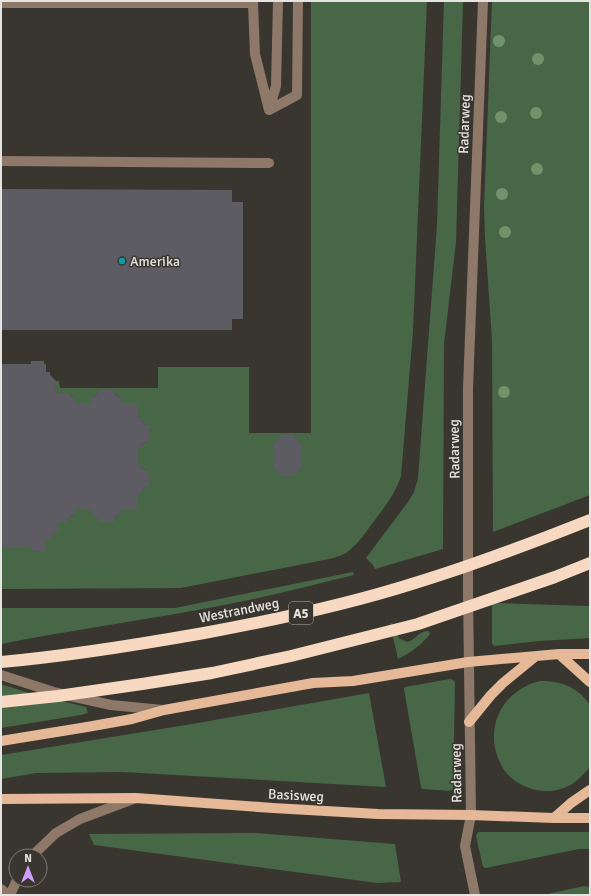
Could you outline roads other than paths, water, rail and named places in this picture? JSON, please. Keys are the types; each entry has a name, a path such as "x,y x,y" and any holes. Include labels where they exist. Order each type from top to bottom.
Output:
{"highway":[{"name":"Westrandweg","path":"1,662 126,647 279,619 414,584 491,558 590,520"},
{"path":"1,702 58,696 212,673 291,656 418,624 555,577 590,563"}],"main road":[{"path":"1,741 132,719 164,710 313,683 353,681 468,662 560,654 590,654"},
{"path":"560,654 590,682"},
{"path":"469,722 503,683 536,656"},
{"path":"554,818 571,803 590,790"},
{"name":"Basisweg","path":"1,799 136,798 378,814 590,818"}],"street":[{"path":"269,110 276,86 278,1"},
{"path":"269,110 297,95 298,1"},
{"name":"Radarweg","path":"476,895 465,846 471,815 468,662 468,388 483,1"},
{"path":"1,3 253,3 255,54 269,110"},
{"path":"1,161 269,163"},
{"path":"1,676 57,693 111,705 164,710"},
{"path":"40,848 56,833 80,819 136,798"},
{"path":"1,889 9,895"}],"place":[{"name":"Amerika","path":"122,261"}]}
